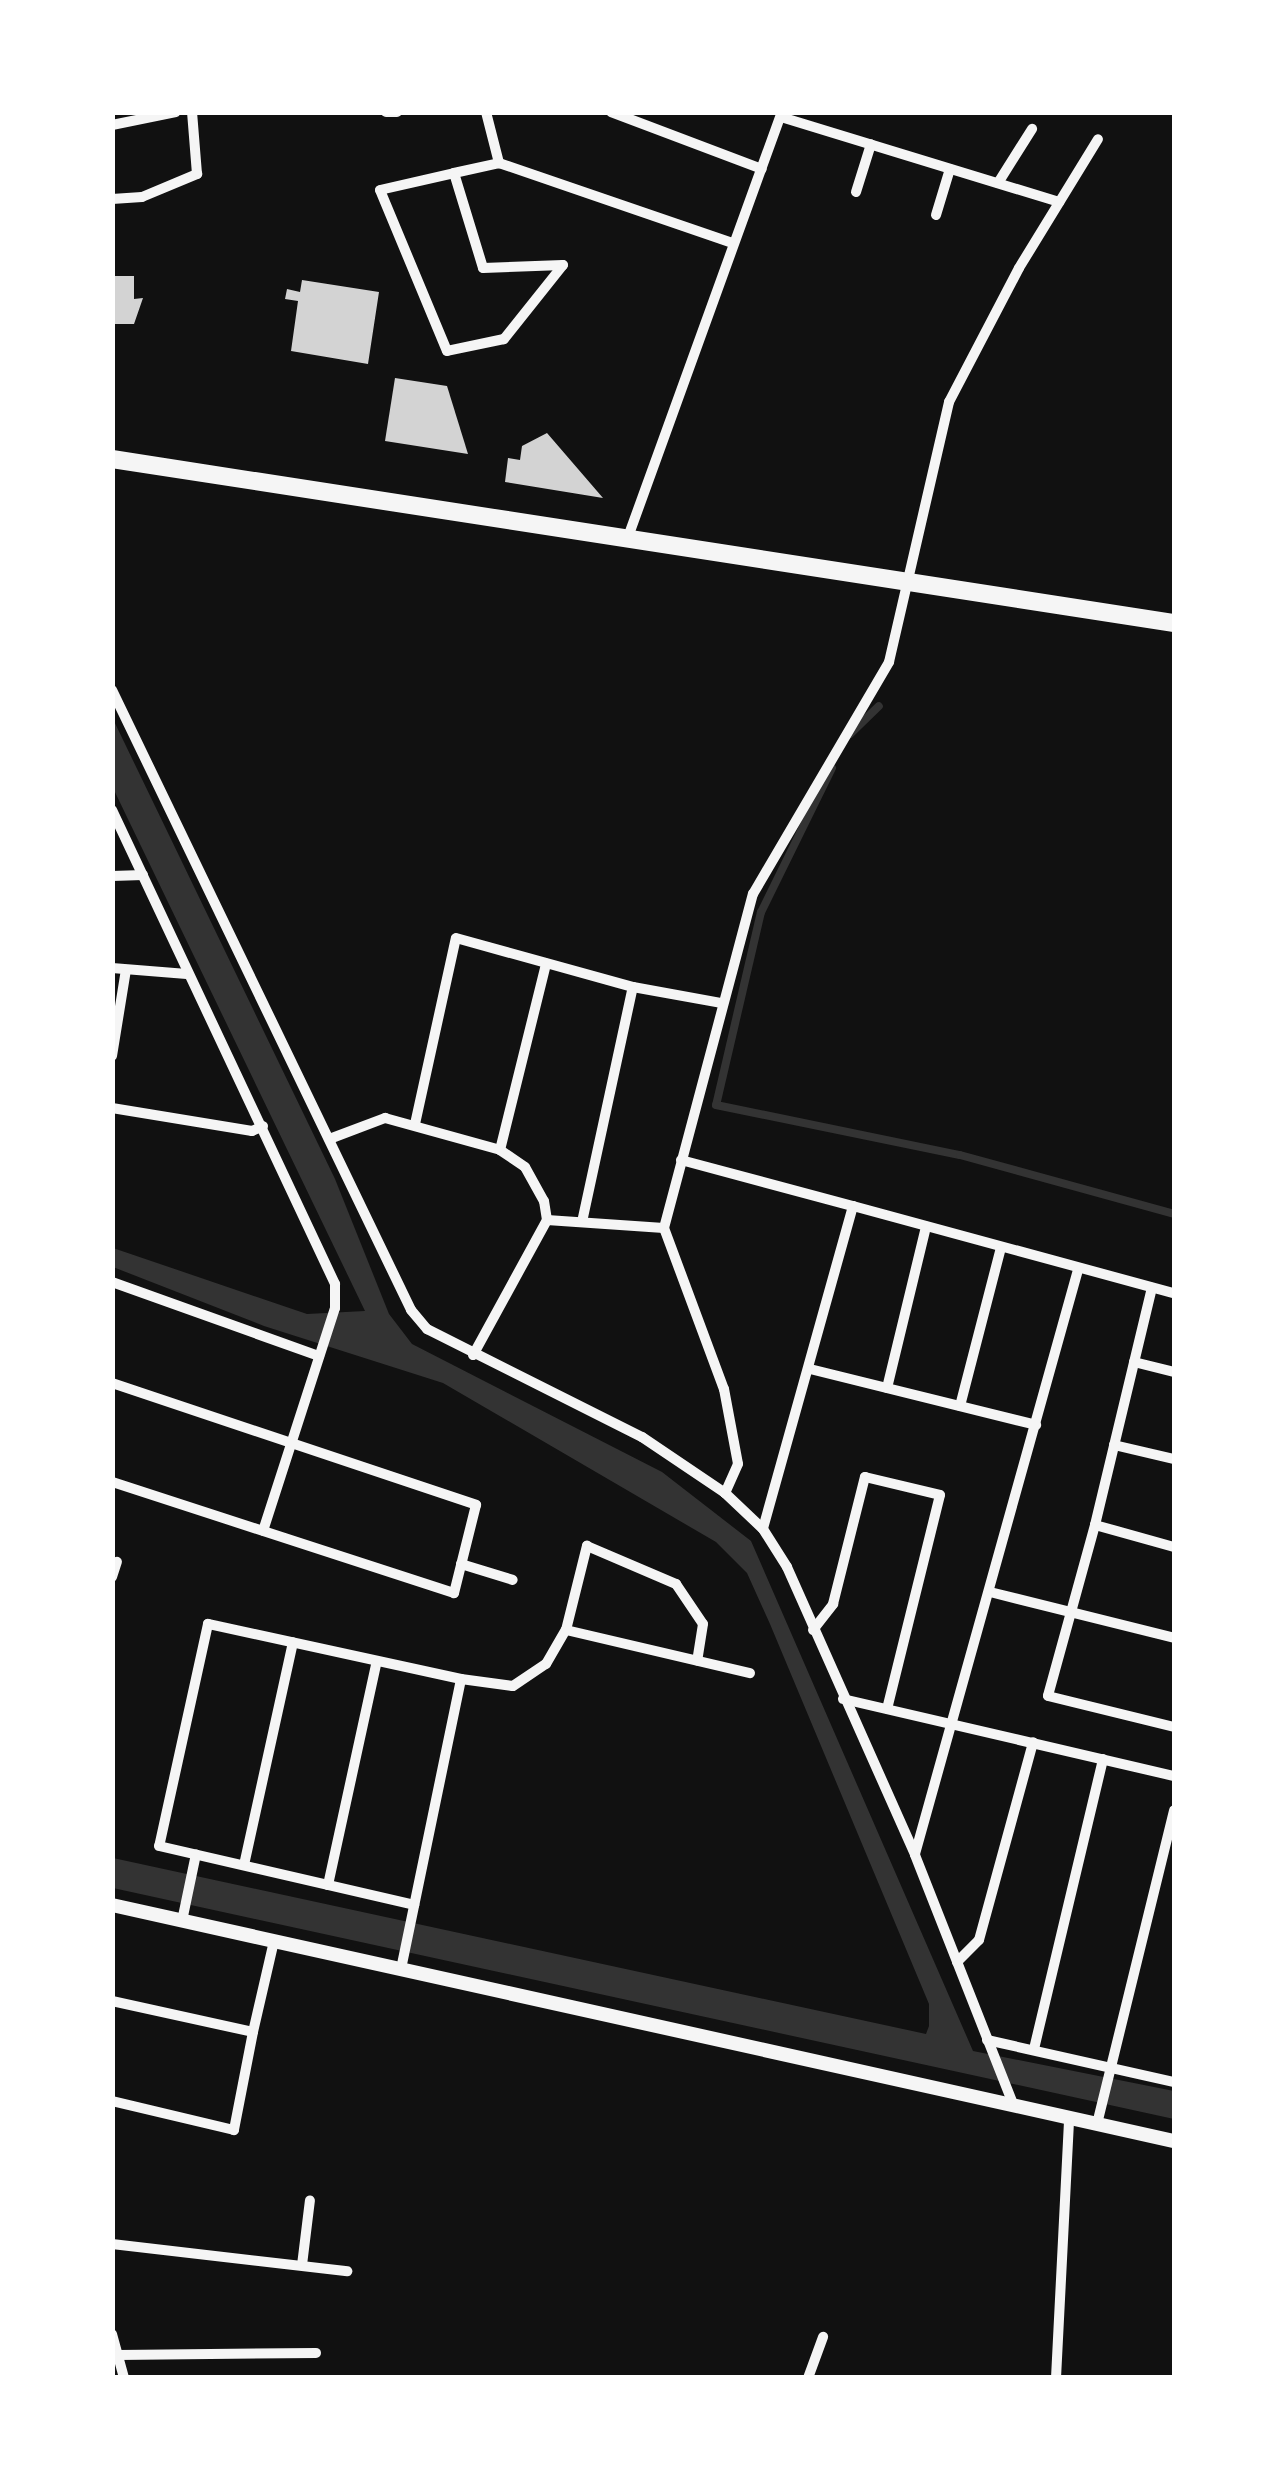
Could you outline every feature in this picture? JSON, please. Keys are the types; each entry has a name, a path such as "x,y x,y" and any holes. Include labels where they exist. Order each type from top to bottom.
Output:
{"highway":[{"path":"112,459 1174,623"}],"street":[{"path":"112,125 176,112"},
{"path":"112,199 142,197 197,174 192,112"},
{"path":"386,112 397,112"},
{"path":"486,112 498,163"},
{"path":"611,112 762,169"},
{"path":"628,537 732,243 782,115 1059,202"},
{"path":"998,183 1032,129"},
{"path":"725,1493 738,1464 724,1390 664,1228 721,1002 753,894 837,741 878,683 910,582 949,402 1059,202 1098,140"},
{"path":"856,192 871,144"},
{"path":"454,173 483,268 563,265 504,339 447,350 380,190 454,173 498,163 732,243"},
{"path":"936,215 950,169"},
{"path":"112,690 332,1138 411,1310 427,1330 642,1437 725,1493 763,1529 814,1630 914,1855 1014,2104"},
{"path":"112,810 335,1284 334,1308 263,1531"},
{"path":"112,876 143,875"},
{"path":"414,1124 456,938 633,987 721,1002"},
{"path":"500,1150 546,964"},
{"path":"112,968 186,974"},
{"path":"112,1056 126,970"},
{"path":"582,1222 633,987"},
{"path":"112,1108 252,1130 262,1126"},
{"path":"332,1138 385,1118 500,1150 525,1167 544,1201 546,1220 473,1355"},
{"path":"681,1160 1174,1293"},
{"path":"763,1529 853,1206"},
{"path":"546,1220 664,1228"},
{"path":"887,1388 926,1227"},
{"path":"960,1406 1001,1248"},
{"path":"914,1855 1078,1270"},
{"path":"112,1282 320,1352"},
{"path":"1152,1288 1095,1525 1048,1696 1174,1728"},
{"path":"1134,1362 1174,1372"},
{"path":"810,1368 1036,1425"},
{"path":"112,1383 476,1505 454,1593 112,1482"},
{"path":"1114,1445 1174,1459"},
{"path":"814,1630 833,1604 865,1477 940,1495 887,1709"},
{"path":"1095,1525 1174,1547"},
{"path":"414,1905 159,1846 208,1624 461,1680 513,1686 546,1664 566,1630 588,1546 676,1584 703,1624 697,1660"},
{"path":"112,1576 117,1562"},
{"path":"461,1564 512,1580"},
{"path":"990,1592 1174,1638"},
{"path":"566,1630 750,1673"},
{"path":"244,1866 293,1642"},
{"path":"328,1885 378,1661"},
{"path":"402,1963 461,1680"},
{"path":"843,1700 1174,1776"},
{"path":"956,1962 979,1940 1033,1742"},
{"path":"1034,2049 1103,1760"},
{"path":"1096,2124 1174,1810"},
{"path":"183,1915 196,1854"},
{"path":"112,1905 183,1915 274,1942 402,1963 1174,2140"},
{"path":"112,2101 234,2130 274,1942"},
{"path":"112,2001 254,2032"},
{"path":"989,2042 1174,2082"},
{"path":"1056,2378 1068,2118"},
{"path":"302,2265 310,2200"},
{"path":"112,2244 347,2270"},
{"path":"112,2334 124,2378"},
{"path":"808,2378 823,2337"},
{"path":"118,2355 316,2354"}],"shaded area":[{"path":"112,717 335,1179 389,1314 412,1344 662,1472 751,1541 973,2051 1174,2091 1174,2119 113,1888 113,1858 926,2034 929,2026 929,2004 770,1624 747,1573 716,1542 443,1383 264,1326 113,1267 113,1248 307,1314 365,1311 113,788"}],"building":[{"path":"112,276 134,276 134,299 143,298 134,324 112,324"},
{"path":"302,280 379,292 368,364 291,351 298,301 285,299 287,289 300,292"},
{"path":"395,378 447,386 468,454 385,441"},
{"path":"547,433 603,498 505,482 508,458 520,460 522,446"}],"waterway":[{"path":"850,734 879,706"},
{"path":"832,768 761,912 716,1105 960,1155 1174,1214"}]}
